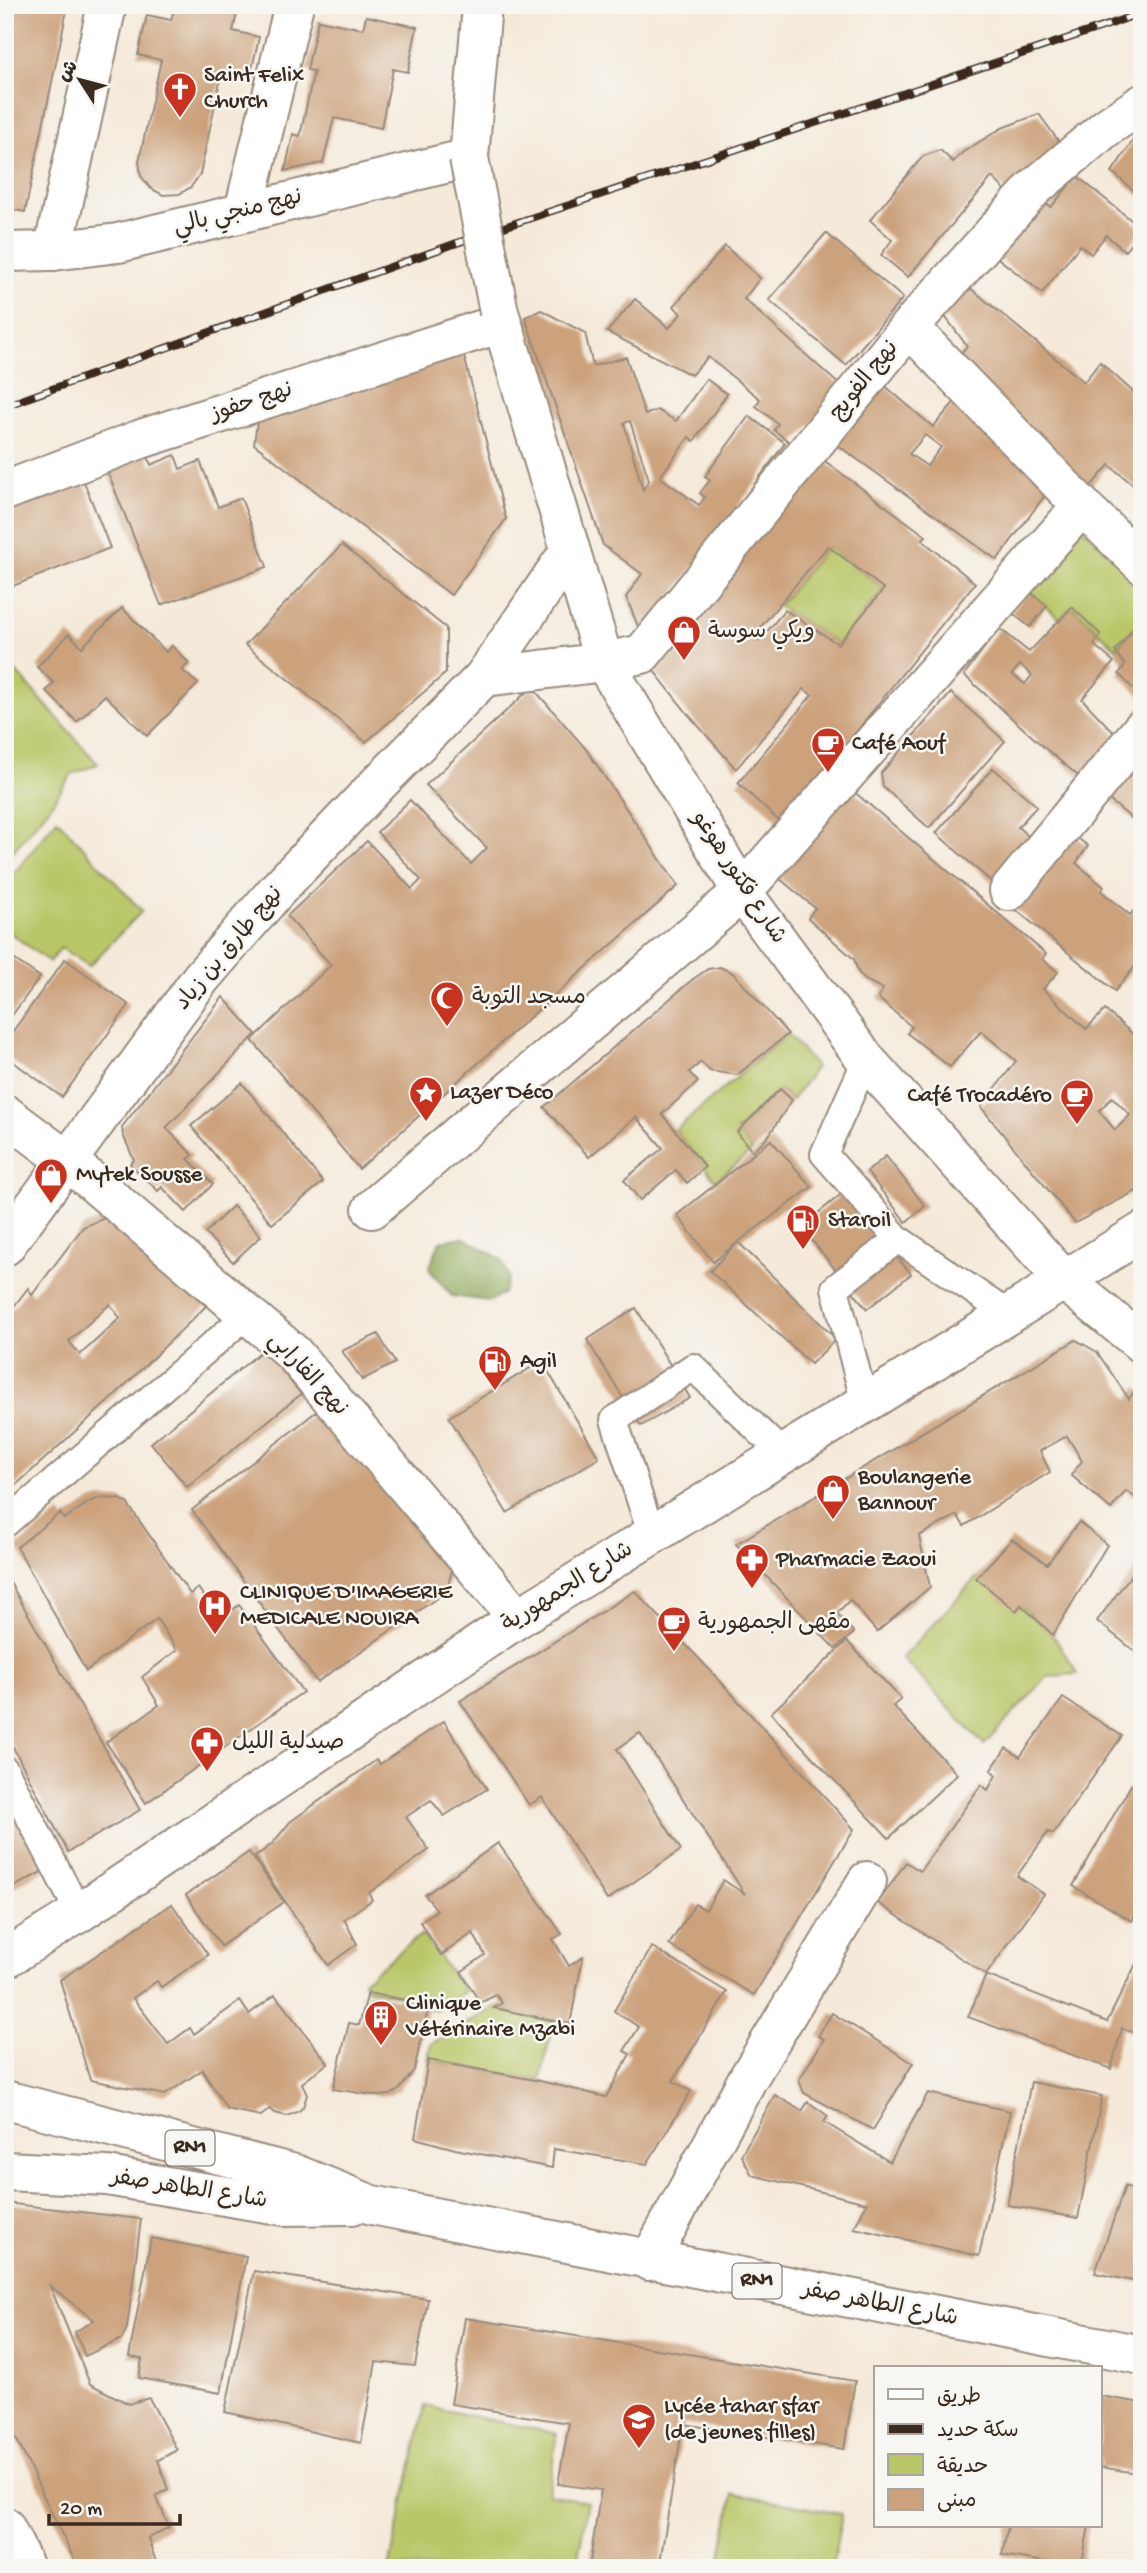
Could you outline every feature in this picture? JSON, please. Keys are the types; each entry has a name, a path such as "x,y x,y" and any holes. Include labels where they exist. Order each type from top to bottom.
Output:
{"street":[{"path":"52,251 107,5"},
{"path":"244,211 294,5"},
{"path":"468,158 482,5"},
{"name":"نهج الفويج","path":"604,662 642,654 909,327 1034,188 1107,127 1142,104"},
{"name":"نهج منجي بالي","path":"5,252 52,251 118,243 468,158"},
{"name":"شارع فكتور هوغو","path":"468,158 501,318 604,662 742,892 866,1060 1065,1280 1142,1345"},
{"name":"نهج حفوز","path":"5,491 141,439 501,318"},
{"path":"909,327 1082,506 1142,564"},
{"path":"372,1209 742,892 1082,506"},
{"name":"نهج طارق بن زياد","path":"5,1246 201,978 296,870 484,677 569,552"},
{"path":"484,677 604,662"},
{"path":"1009,891 1142,729"},
{"name":"نهج الفارابي","path":"5,1114 68,1161 294,1354 518,1618"},
{"name":"شارع الجمهورية","path":"5,1959 79,1913 518,1618 1142,1232"},
{"path":"649,2261 747,2080 867,1881"},
{"name":"شارع الطاهر صفر","path":"5,2101 295,2174 372,2205 1142,2355"},
{"name":"شارع الطاهر صفر","path":"5,2171 107,2176 284,2206 372,2205"},
{"path":"5,2528 24,2568"}],"lane":[{"path":"866,1060 824,1154 898,1239 1009,1315"},
{"path":"865,1404 835,1288 898,1239"},
{"path":"5,1524 247,1315"},
{"path":"652,1536 614,1420 693,1367 783,1454"},
{"path":"5,1770 79,1913"}],"green space":[{"path":"1081,526 1142,588 1142,619 1116,648 1072,607 1060,619 1029,591"},
{"path":"828,546 884,589 838,644 778,606"},
{"path":"5,659 98,764 72,774 48,809 5,861"},
{"path":"57,819 142,911 89,966 61,948 49,962 5,929 5,885"},
{"path":"788,1034 816,1067 792,1100 780,1089 737,1131 752,1151 716,1181 675,1130"},
{"path":"463,1237 501,1259 509,1277 503,1294 490,1301 452,1296 429,1269 440,1241"},
{"path":"976,1578 1021,1605 1053,1635 1078,1674 1048,1676 984,1745 902,1658"},
{"path":"422,1934 465,1991 437,2010 410,2003 408,1997 367,1988 363,1981"},
{"path":"494,2008 554,2020 540,2081 428,2060 431,2044"},
{"path":"425,2406 557,2434 548,2494 588,2502 576,2568 389,2568"},
{"path":"733,2494 842,2514 832,2568 719,2568"}],"building":[{"path":"5,5 68,5 25,212 5,208"},
{"name":"Saint Felix Church","path":"175,5 239,5 233,31 259,37 250,78 222,72 200,174 191,187 179,194 163,195 150,188 141,176 139,161 161,60 138,55 147,15 171,20"},
{"path":"524,5 546,5 546,6 522,13"},
{"path":"366,16 417,27 408,72 393,69 381,128 334,118 323,163 285,171 293,134 300,136 314,71 307,70 318,20 363,29"},
{"path":"1039,114 1062,146 1008,193 992,177 908,277 881,255 892,240 870,220 923,156 940,150 953,162 963,152 1002,128"},
{"path":"1142,127 1142,198 1112,172"},
{"path":"1077,176 1142,229 1125,251 1106,235 1091,254 1080,245 1042,293 994,255 1028,214 1033,219 1045,204 1051,207"},
{"path":"826,233 903,298 846,365 769,300"},
{"path":"725,246 760,278 744,299 843,388 793,445 774,430 778,424 756,406 760,399 708,357 691,375 607,332 635,299 669,328 681,314 674,306"},
{"path":"968,286 1084,382 1100,362 1142,400 1142,492 1109,465 1087,491 956,359 967,346 944,315"},
{"path":"541,310 585,333 593,366 626,357 645,415 657,410 676,421 706,379 727,394 694,441 689,437 660,477 699,505 705,497 700,493 710,480 705,476 749,416 785,443 642,636 626,597 642,574 603,545 525,317","holes":["630,421 649,480 643,490 624,423"]},
{"path":"462,348 506,519 451,595 254,444 257,422"},
{"path":"883,384 933,427 957,399 1051,487 997,560 832,441","holes":["925,435 941,447 927,466 909,454"]},
{"path":"145,447 151,465 175,455 180,469 200,461 218,507 241,498 267,567 161,605 104,463"},
{"path":"814,453 926,536 922,540 975,583 782,824 738,783 812,695 804,689 736,769 651,667","holes":["828,546 884,589 838,644 785,610 759,641 753,636"]},
{"path":"81,474 110,548 5,589 5,504"},
{"path":"342,545 446,628 446,673 366,742 245,645"},
{"path":"1029,591 1047,606 1030,627 1011,612"},
{"path":"1072,607 1100,634 1094,645 1114,662 1082,699 1118,737 1082,779 964,675 999,628 1029,652","holes":["1020,665 1032,675 1025,684 1012,674"]},
{"path":"122,608 166,652 172,646 189,663 182,670 198,684 147,736 105,695 77,722 46,691 54,683 37,667 69,634 82,647"},
{"path":"1142,619 1142,698 1119,674 1125,665 1115,651"},
{"path":"532,687 586,749 678,886 359,1169 252,1040 331,965 287,916 367,841 412,889 421,880 377,832 410,800 471,864 487,848 426,785"},
{"path":"951,693 1005,741 929,828 883,787 881,773"},
{"path":"1142,758 1142,827 1108,799"},
{"path":"993,768 1037,806 1018,827 1031,839 993,883 936,833"},
{"path":"852,790 1046,954 1042,959 1058,972 1043,989 1086,1029 1105,1010 1142,1042 1142,1188 1075,1223 981,1107 1016,1061 981,1031 950,1067 907,1033 912,1027 878,998 883,989 865,980 858,972 854,959 808,918 815,908 779,878","holes":["1112,1097 1130,1115 1115,1130 1099,1111"]},
{"path":"1075,836 1088,846 1076,863 1104,887 1101,891 1130,915 1142,901 1142,958 1115,991 1015,909"},
{"path":"5,953 40,977 5,1025"},
{"path":"65,959 129,1005 62,1097 5,1056 5,1042"},
{"path":"720,967 733,973 788,1034 737,1075 710,1071 701,1062 689,1072 698,1082 662,1114 705,1167 687,1183 676,1170 640,1200 624,1180 663,1148 636,1117 589,1157 544,1107 693,979 708,969"},
{"path":"223,997 256,1034 166,1128 193,1155 188,1159 213,1184 186,1212 162,1187 158,1191 130,1164 134,1160 122,1127"},
{"path":"242,1083 323,1182 272,1224 191,1126"},
{"path":"780,1089 792,1100 767,1138 752,1151 737,1132"},
{"path":"771,1140 812,1187 713,1262 677,1215"},
{"path":"886,1156 925,1206 906,1222 867,1172"},
{"path":"844,1192 911,1274 867,1309 801,1227"},
{"path":"233,1206 261,1236 233,1262 205,1233"},
{"path":"109,1216 206,1306 113,1397 5,1495 5,1318 28,1288 32,1295 83,1227","holes":["110,1304 120,1318 80,1355 69,1341"]},
{"path":"738,1242 836,1339 811,1364 710,1271"},
{"path":"636,1308 690,1398 641,1426 587,1340"},
{"path":"378,1334 395,1363 362,1380 342,1351"},
{"path":"1076,1340 1097,1352 1129,1399 1137,1387 1142,1391 1142,1502 1126,1491 1111,1509 1071,1475 1082,1461 1067,1436 1040,1451 1050,1472 964,1526 957,1515 919,1536 930,1587 877,1632 850,1600 837,1613 854,1633 835,1649 736,1544"},
{"path":"264,1349 301,1394 187,1487 151,1443"},
{"path":"542,1361 599,1458 507,1513 449,1417"},
{"path":"317,1411 452,1569 447,1591 317,1682 192,1510"},
{"path":"100,1498 120,1499 127,1503 190,1594 198,1588 220,1619 239,1605 303,1692 146,1803 106,1742 159,1705 142,1677 177,1650 157,1619 86,1671 17,1547 60,1513 64,1519"},
{"path":"1079,1522 1107,1545 1053,1635 1021,1605 1016,1611 976,1578 1012,1539 1047,1564"},
{"path":"1142,1560 1142,1657 1097,1621"},
{"path":"5,1574 140,1810 68,1852 5,1732"},
{"path":"635,1591 854,1829 754,1995 669,1945 695,1904 706,1910 723,1880 745,1894 640,1733 617,1749 681,1850 607,1900 542,1797 529,1805 460,1701"},
{"path":"847,1641 901,1699 893,1706 957,1774 889,1838 771,1713"},
{"path":"1063,1698 1122,1736 1053,1834 1048,1832 1017,1876 1044,1894 986,1975 878,1903 906,1862 920,1871 981,1785 988,1790 996,1775 991,1770 1006,1748 1020,1757"},
{"path":"444,1721 487,1789 444,1816 431,1800 406,1817 429,1850 369,1893 372,1900 344,1919 357,1944 328,1965 255,1857 273,1843 290,1822 376,1760 380,1764"},
{"path":"1131,1785 1142,1791 1142,1912 1136,1912 1132,1921 1073,1886"},
{"path":"5,1795 45,1870 5,1892"},
{"path":"498,1843 562,1934 553,1939 569,1966 583,1957 570,2024 494,2008 502,2003 496,1995 480,2003 461,1972 485,1955 473,1933 441,1955 420,1922 437,1910 425,1895"},
{"path":"249,1852 284,1902 221,1946 186,1895"},
{"path":"172,1904 208,1955 161,1987 157,1981 133,1998 168,2044 190,2028 194,2034 240,2001 249,2014 275,1995 328,2063 302,2083 307,2095 299,2111 287,2116 270,2109 261,2116 227,2109 202,2070 165,2095 90,2080 60,1980"},
{"path":"652,1947 727,1992 673,2081 691,2091 647,2164 554,2149 552,2168 455,2149 415,2138 428,2060 540,2081 606,2097 630,2054 624,2051 639,2027 614,2011"},
{"path":"1137,1962 1142,1965 1142,2035 1122,2028 1111,2069 968,2017 986,1975 1107,2022"},
{"name":"Clinique Vétérinaire Mzabi","path":"368,1993 405,2000 404,2005 428,2010 414,2070 399,2090 390,2095 379,2096 333,2089 349,2023 359,2025"},
{"path":"832,2013 913,2063 873,2130 804,2093 799,2080 824,2039 818,2036"},
{"path":"1031,2082 1102,2096 1078,2218 1007,2205"},
{"path":"928,2093 1010,2111 979,2256 854,2228 867,2203 752,2175 741,2155 775,2095 802,2111 808,2102 828,2116 824,2122 890,2162"},
{"path":"1125,2186 1142,2193 1142,2283 1095,2273"},
{"path":"5,2203 141,2219 127,2328 122,2339 85,2356 75,2332 94,2320 50,2286 90,2384 129,2404 149,2398 177,2450 158,2460 168,2490 156,2496 169,2527 148,2538 158,2568 78,2568 5,2415"},
{"path":"151,2238 246,2256 221,2393 139,2378 142,2359 129,2357"},
{"path":"254,2271 428,2299 415,2366 376,2362 361,2443 225,2412"},
{"path":"465,2318 855,2381 844,2449 683,2424 659,2568 589,2568 601,2490 558,2484 569,2423 451,2404"},
{"path":"1102,2396 1142,2403 1142,2474 1102,2467"},
{"path":"1008,2528 1089,2528 1081,2568 1002,2555"}],"railway":[{"path":"5,406 468,239 1142,12"}],"place":[{"name":"Saint Felix Church","path":"180,119"},
{"name":"ويكي سوسة","path":"684,662"},
{"name":"Café Aouf","path":"828,774"},
{"name":"مسجد التوبة","path":"447,1028"},
{"name":"Lazer Déco","path":"426,1123"},
{"name":"Café Trocadéro","path":"1077,1126"},
{"name":"Mytek Sousse","path":"51,1205"},
{"name":"Staroil","path":"803,1251"},
{"name":"Agil","path":"495,1392"},
{"name":"Boulangerie Bannour","path":"833,1521"},
{"name":"Pharmacie Zaoui","path":"752,1590"},
{"name":"CLINIQUE D'IMAGERIE MEDICALE NOUIRA","path":"215,1636"},
{"name":"مقهى الجمهورية","path":"674,1653"},
{"name":"صيدلية الليل","path":"207,1773"},
{"name":"Clinique Vétérinaire Mzabi","path":"381,2047"},
{"name":"Lycée tahar sfar (de jeunes filles)","path":"639,2450"}]}
